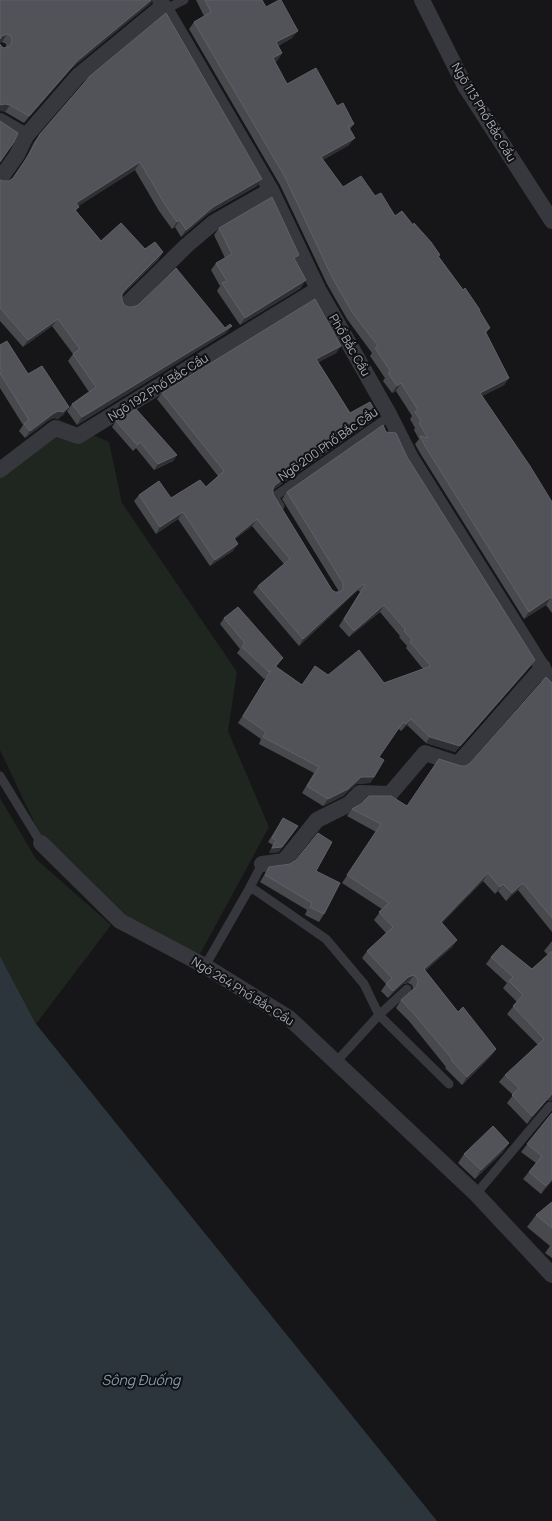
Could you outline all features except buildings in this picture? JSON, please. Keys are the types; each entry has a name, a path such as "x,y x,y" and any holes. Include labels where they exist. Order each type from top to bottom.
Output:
{"street":[{"name":"Ngõ 113 Phố Bắc Cầu","path":"422,0 465,86 552,221"},
{"path":"0,179 17,155 26,136 78,76 163,5"},
{"name":"Phố Bắc Cầu","path":"163,5 272,190 318,289 390,416 411,458 552,683"},
{"path":"0,120 26,136"},
{"path":"126,305 212,223 272,190"},
{"name":"Ngõ 192 Phố Bắc Cầu","path":"0,470 55,428 78,436 318,289"},
{"path":"262,864 284,861 317,820 349,804 360,793 390,794 425,753 458,764 543,667"},
{"name":"Ngõ 264 Phố Bắc Cầu","path":"41,843 120,921 205,966 289,1018 476,1194 552,1275"}],"lane":[{"path":"163,5 184,0"},
{"name":"Ngõ 200 Phố Bắc Cầu","path":"284,513 274,497 390,416"},
{"name":"Ngõ 264 Phố Bắc Cầu","path":"0,776 41,843"},
{"path":"205,966 262,864"},
{"path":"249,889 255,890 326,939 364,984 380,1015 449,1084"},
{"path":"336,1062 407,989"},
{"path":"476,1194 550,1106"}],"shaded area":[{"path":"58,419 109,442 122,503 237,672 228,731 269,827 200,954 125,918 42,839 0,750 0,460"},
{"path":"0,798 36,859 111,925 36,1024 0,956"}],"water":[{"name":"Sông Đuống","path":"0,956 36,1024 437,1521 0,1521"}]}
